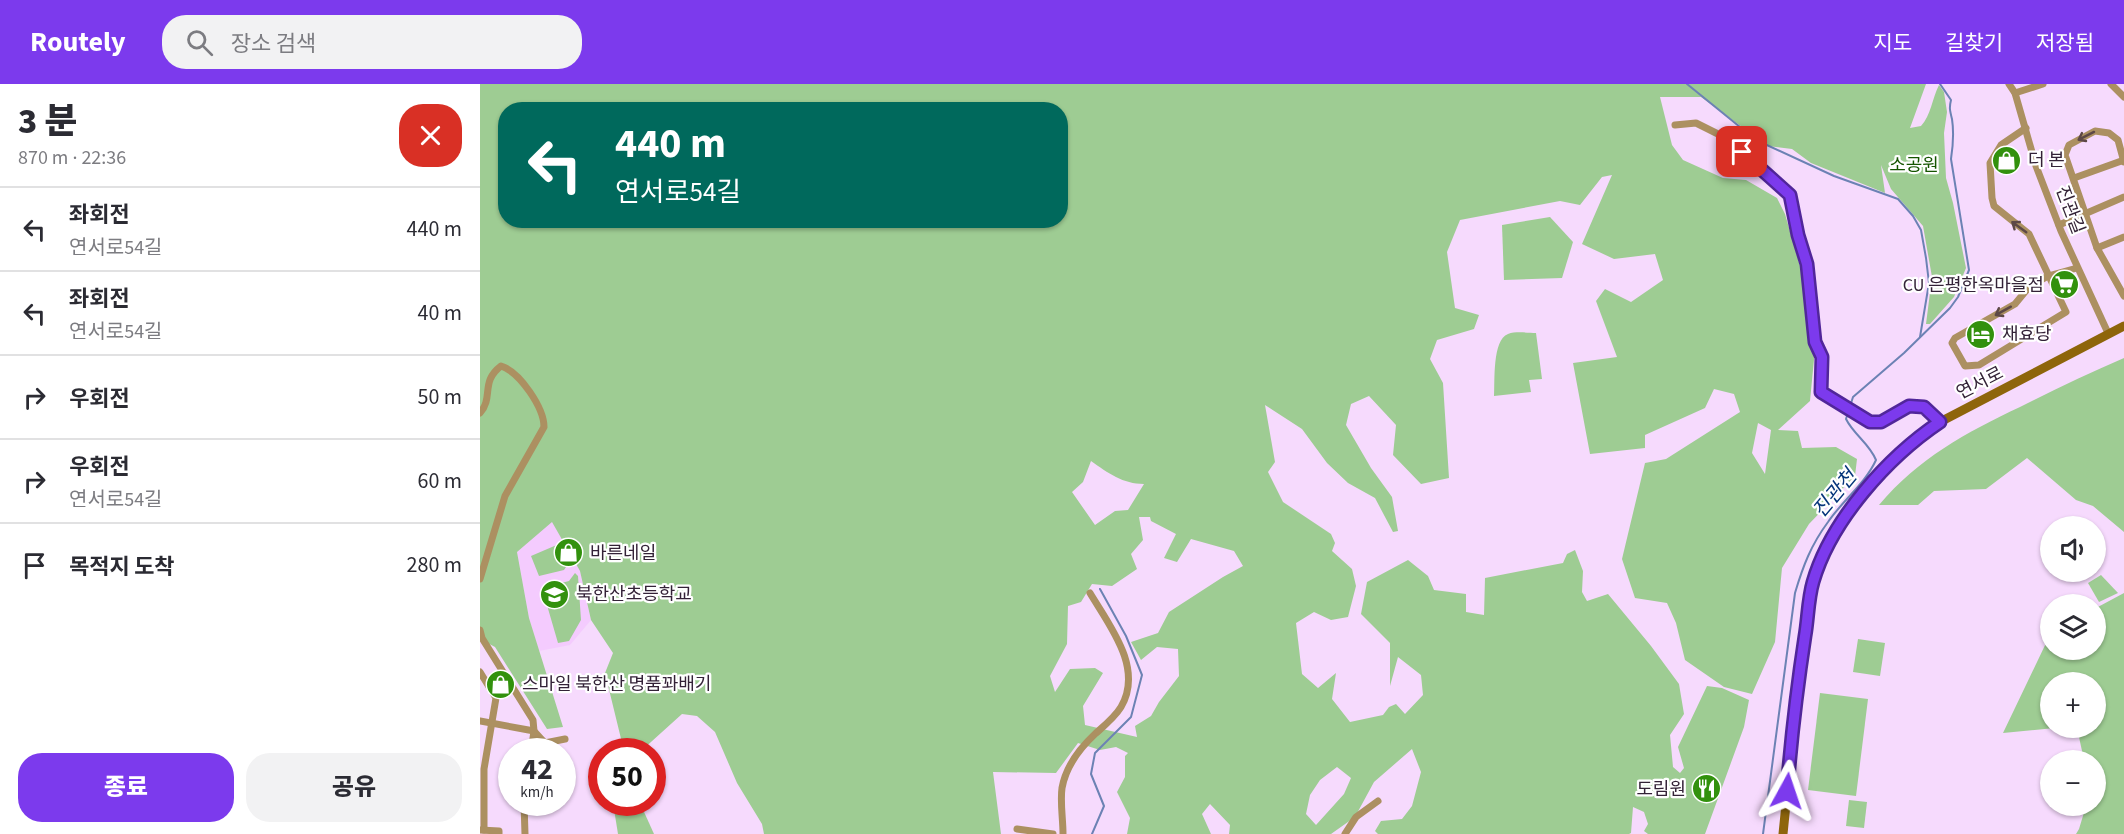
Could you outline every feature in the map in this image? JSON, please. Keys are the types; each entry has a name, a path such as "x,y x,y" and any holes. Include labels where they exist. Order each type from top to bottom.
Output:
{"main road":[{"name":"연서로","path":"1782,834 1799,675 1813,582 1834,535 1855,503 1884,469 1907,447 1940,422 2124,326"}],"street":[{"name":"진관길","path":"2009,84 2015,93 2036,166 2059,225 2108,333"},
{"path":"2015,93 2043,84"},
{"path":"2111,84 2124,97"},
{"path":"1675,125 1696,123 1726,138 1790,195 1798,235 1807,264 1815,342 1822,357 1821,392 1870,422 1881,422 1909,406 1924,407 1940,422"},
{"path":"2026,128 2001,145 1990,163 1992,198 1994,206 2029,234 2049,276 2066,312 1979,364 1965,366 1952,343 1955,338 2015,304 2030,287 2049,276 2077,268"},
{"path":"2074,178 2124,161 2118,140 2109,133 2095,131 2070,145 2065,155 2097,248 2124,296"},
{"path":"2059,225 2124,198"},
{"path":"2097,248 2124,237"},
{"path":"480,414 484,408 484,382 490,372 501,366 507,368 529,391 539,406 544,427 505,496 480,579"},
{"path":"1063,834 1062,788 1069,768 1080,748 1120,710 1125,699 1128,677 1124,654 1090,593"},
{"path":"480,630 482,638 533,720 533,738"},
{"path":"480,672 496,698 484,769 482,830 499,831 499,834"},
{"path":"480,721 534,731 540,738"},
{"path":"1345,834 1356,817 1378,801"},
{"path":"524,816 525,834"},
{"path":"1017,830 1053,834"}],"shaded area":[{"name":"북한산초등학교","path":"552,521 580,571 591,620 570,645 539,651 529,618 517,552"}],"green space":[{"name":"소공원","path":"480,84 1926,84 1910,128 1921,126 1924,122 1939,85 1944,92 1947,112 1944,133 1946,178 1966,268 1954,297 1930,324 1926,324 1932,277 1923,226 1891,189 1881,165 1885,193 1811,163 1792,149 1768,146 1701,97 1660,97 1672,145 1683,160 1723,178 1746,180 1777,198 1785,214 1805,283 1815,349 1810,401 1778,430 1798,431 1802,448 1836,447 1857,459 1855,476 1809,524 1782,568 1775,642 1752,694 1724,687 1685,660 1676,623 1667,603 1635,598 1622,559 1645,463 1666,459 1740,412 1734,394 1714,389 1705,408 1645,435 1645,448 1590,454 1573,363 1617,357 1596,301 1605,289 1631,302 1663,280 1655,254 1614,259 1582,244 1612,175 1602,177 1580,205 1560,201 1460,220 1447,252 1455,308 1479,315 1474,329 1437,340 1430,359 1443,383 1449,478 1421,484 1393,455 1396,425 1369,396 1351,404 1346,425 1371,468 1392,497 1398,531 1393,532 1375,498 1348,483 1327,463 1302,429 1265,405 1275,462 1268,472 1283,502 1331,534 1335,543 1332,551 1352,569 1356,586 1348,617 1331,620 1314,612 1296,623 1302,674 1318,688 1336,673 1332,699 1350,722 1383,715 1389,707 1396,704 1405,714 1423,695 1421,675 1398,657 1390,686 1390,643 1361,614 1367,582 1408,560 1428,576 1434,590 1466,594 1466,612 1484,615 1485,578 1563,563 1567,554 1575,550 1583,571 1582,592 1587,601 1608,594 1679,684 1684,714 1670,735 1673,767 1680,773 1684,768 1678,747 1707,686 1722,688 1749,700 1744,727 1705,834 1648,834 1644,831 1648,824 1644,812 1633,807 1631,833 1629,834 1378,834 1375,831 1381,821 1402,819 1412,806 1421,772 1412,749 1374,782 1355,817 1331,834 1229,834 1230,825 1210,804 1202,814 1211,834 1127,834 1130,818 1117,792 1125,777 1125,756 1128,753 1116,747 1100,750 1078,743 1056,773 993,772 1001,834 764,834 762,824 737,783 715,732 697,716 682,714 655,738 621,738 605,673 613,653 591,620 580,571 552,522 517,552 529,618 563,727 547,729 495,647 480,639","holes":["1758,423 1771,430 1765,474 1752,453","1091,461 1122,480 1144,484 1128,510 1115,511 1095,525 1072,492 1083,482","1139,517 1150,517 1151,521 1176,534 1164,558 1177,562 1191,539 1234,551 1243,566 1169,612 1158,633 1131,642 1141,660 1157,647 1178,649 1179,676 1151,716 1135,726 1137,737 1085,725 1083,706 1103,673 1095,668 1070,669 1055,692 1050,676 1067,644 1068,606 1081,602 1092,584 1112,586 1137,569 1131,554 1143,540","1337,767 1351,778 1344,794 1316,825 1306,814 1310,795 1320,780"]},
{"path":"1550,217 1573,242 1562,278 1504,280 1502,225"},
{"path":"1536,333 1542,379 1529,380 1531,392 1494,396 1497,353 1503,338 1508,334"},
{"path":"2124,358 2124,532 2093,506 2076,500 2027,458 1986,489 1934,491 1918,505 1879,505 1894,488 1944,448 2000,417"},
{"path":"559,544 566,567 564,570 539,576 531,556"},
{"path":"575,573 578,576 581,620 569,641 558,643 542,588 569,581"},
{"path":"2106,580 2118,593 2106,599 2106,594 2094,594 2088,583"},
{"path":"2124,593 2124,834 2076,834 2083,816 2106,816 2106,750 2082,750 2079,738 2106,738 2106,672 2040,672 2040,729 2003,733 2040,656 2040,660 2106,660 2106,603"},
{"path":"1858,639 1885,643 1880,676 1853,672"},
{"path":"1820,693 1868,699 1856,796 1808,790"},
{"path":"1849,800 1867,802 1864,828 1846,826"},
{"path":"615,816 646,816 654,834 618,834"}],"waterway":[{"path":"1687,84 1756,140 1834,176 1898,199 1913,216 1921,230 1926,258 1929,283 1920,337"},
{"name":"진관천","path":"1763,834 1795,593 1812,547 1834,514 1866,477 1876,460 1846,419 1853,397 1904,353 1950,308 1958,297 1969,270 1951,159 1953,144 1951,100 1940,84"},
{"path":"1092,834 1104,806 1091,774 1095,753 1131,717 1142,675 1126,636 1100,589"}],"place":[{"name":"더 본","path":"2007,160"},
{"name":"CU 은평한옥마을점","path":"2065,285"},
{"name":"채효당","path":"1981,334"},
{"name":"바른네일","path":"569,553"},
{"name":"북한산초등학교","path":"555,594"},
{"name":"스마일 북한산 명품꽈배기","path":"501,684"},
{"name":"도림원","path":"1707,789"}],"route":[{"path":"1742,152 1790,195 1798,235 1807,264 1815,342 1822,357 1821,392 1870,422 1881,422 1909,406 1924,407 1940,422 1907,447 1884,469 1855,503 1834,535 1813,582 1799,675 1787,791"}]}
